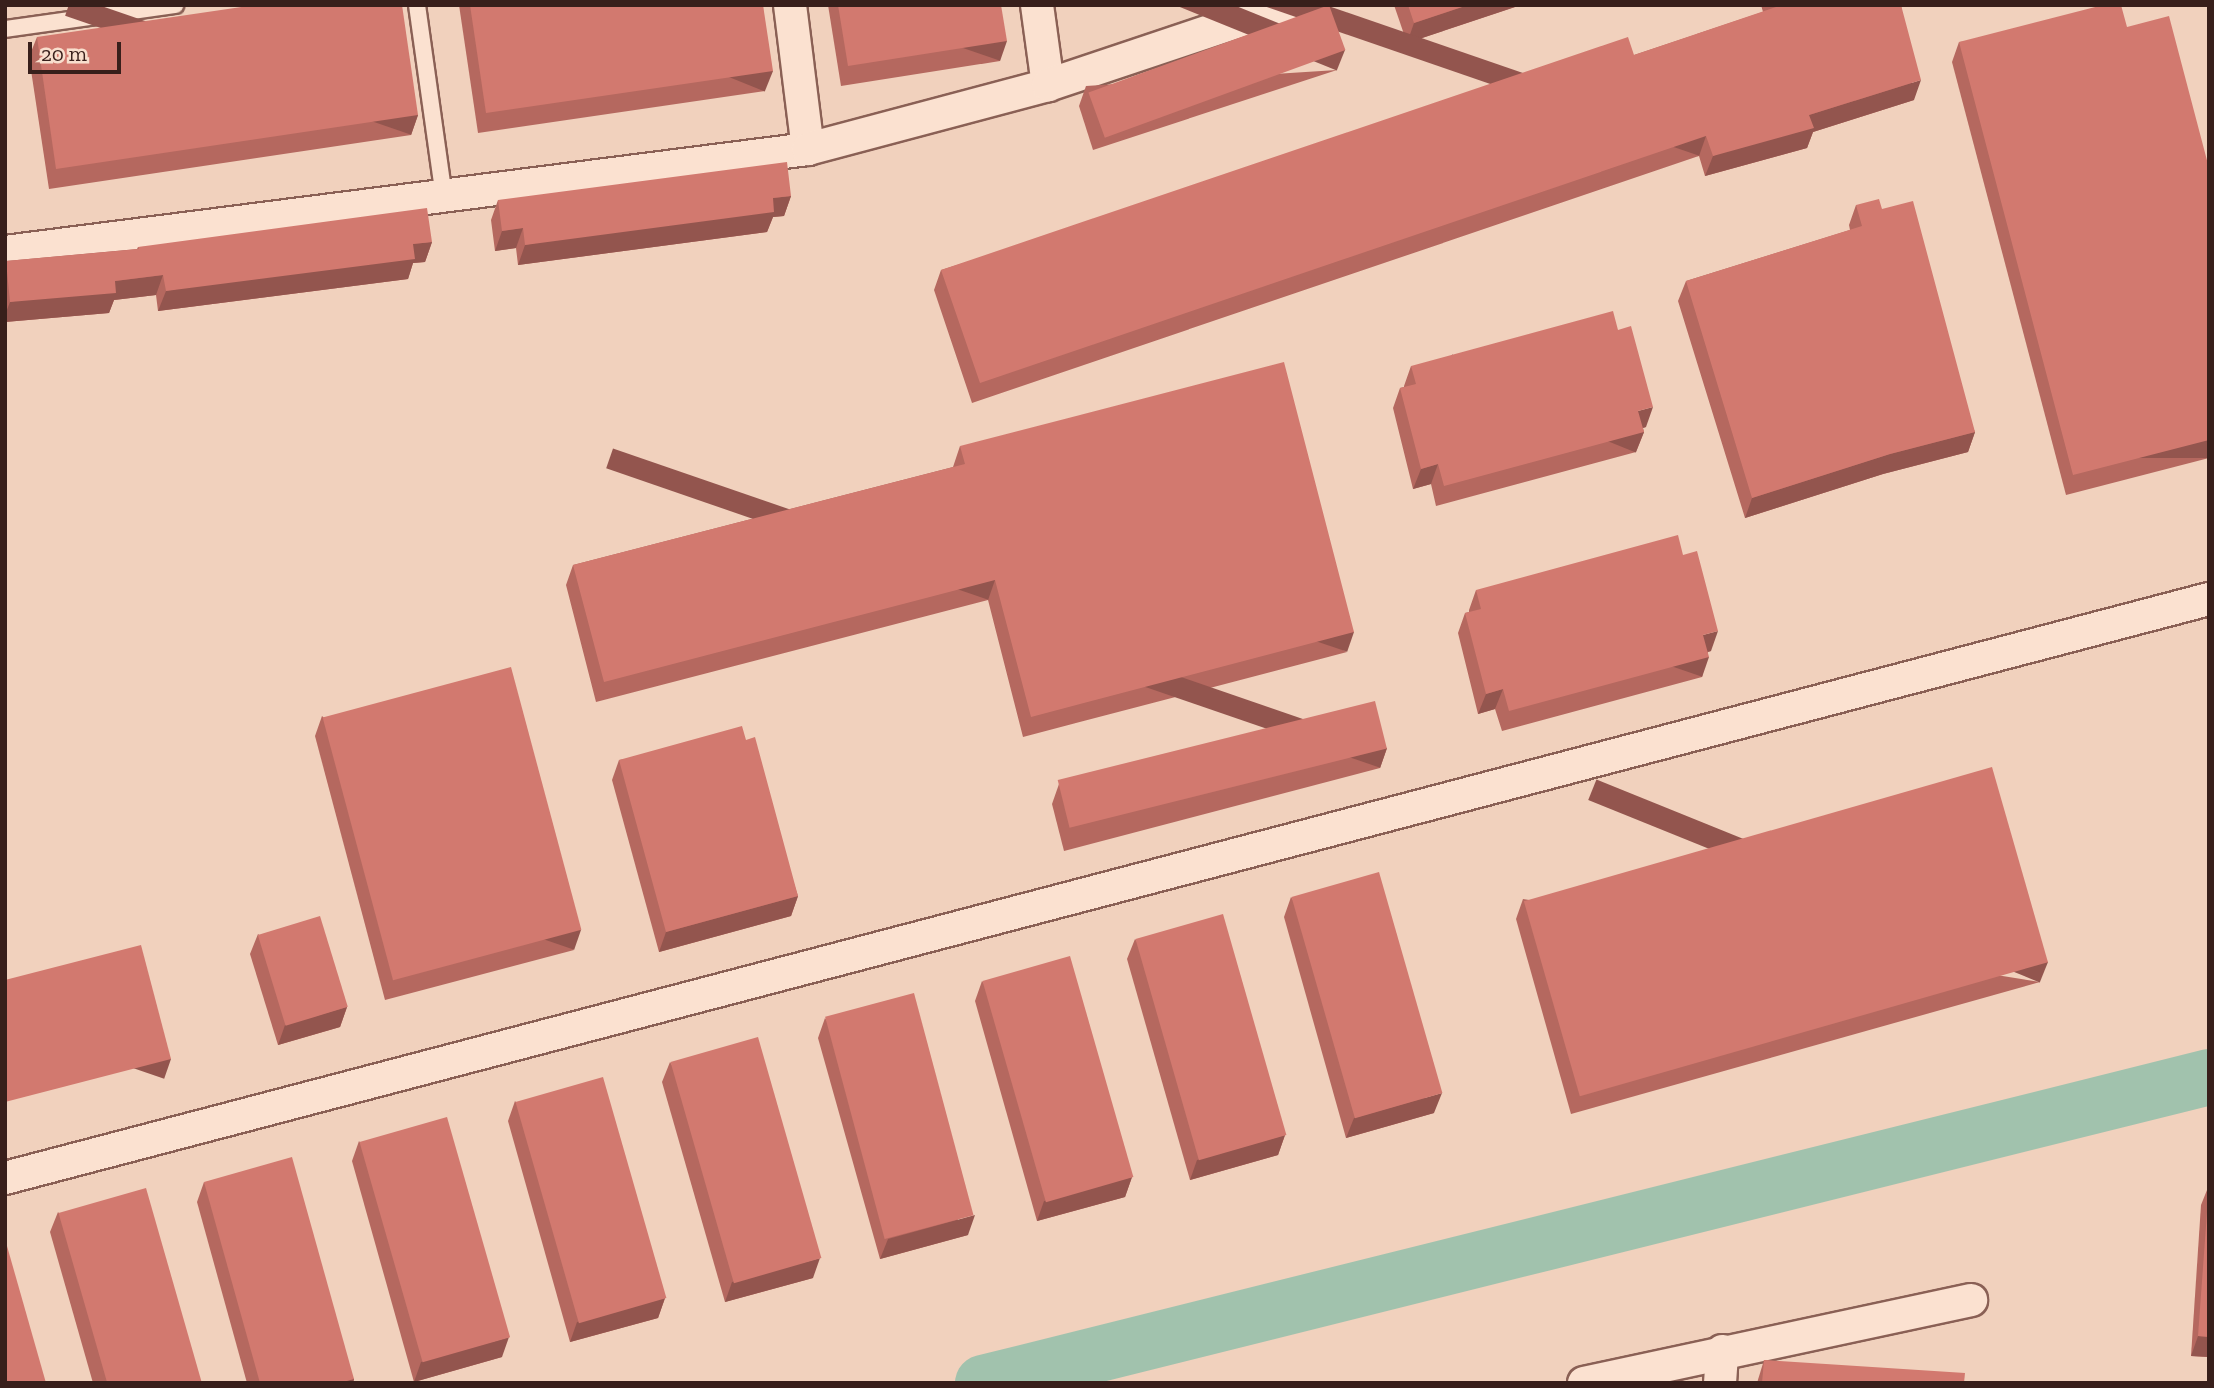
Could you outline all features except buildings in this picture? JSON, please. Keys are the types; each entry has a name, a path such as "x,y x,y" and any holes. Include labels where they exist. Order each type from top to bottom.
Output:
{"street":[{"path":"790,5 808,149"},
{"path":"1037,5 1048,85"},
{"path":"5,252 808,149 1048,85 1286,5"},
{"path":"5,1178 2209,599"},
{"path":"1584,1383 1722,1351 1971,1300"},
{"path":"1720,1383 1722,1351"}],"lane":[{"path":"5,29 175,5"},
{"path":"417,5 444,196"}],"waterway":[{"path":"983,1383 2209,1077"}]}
